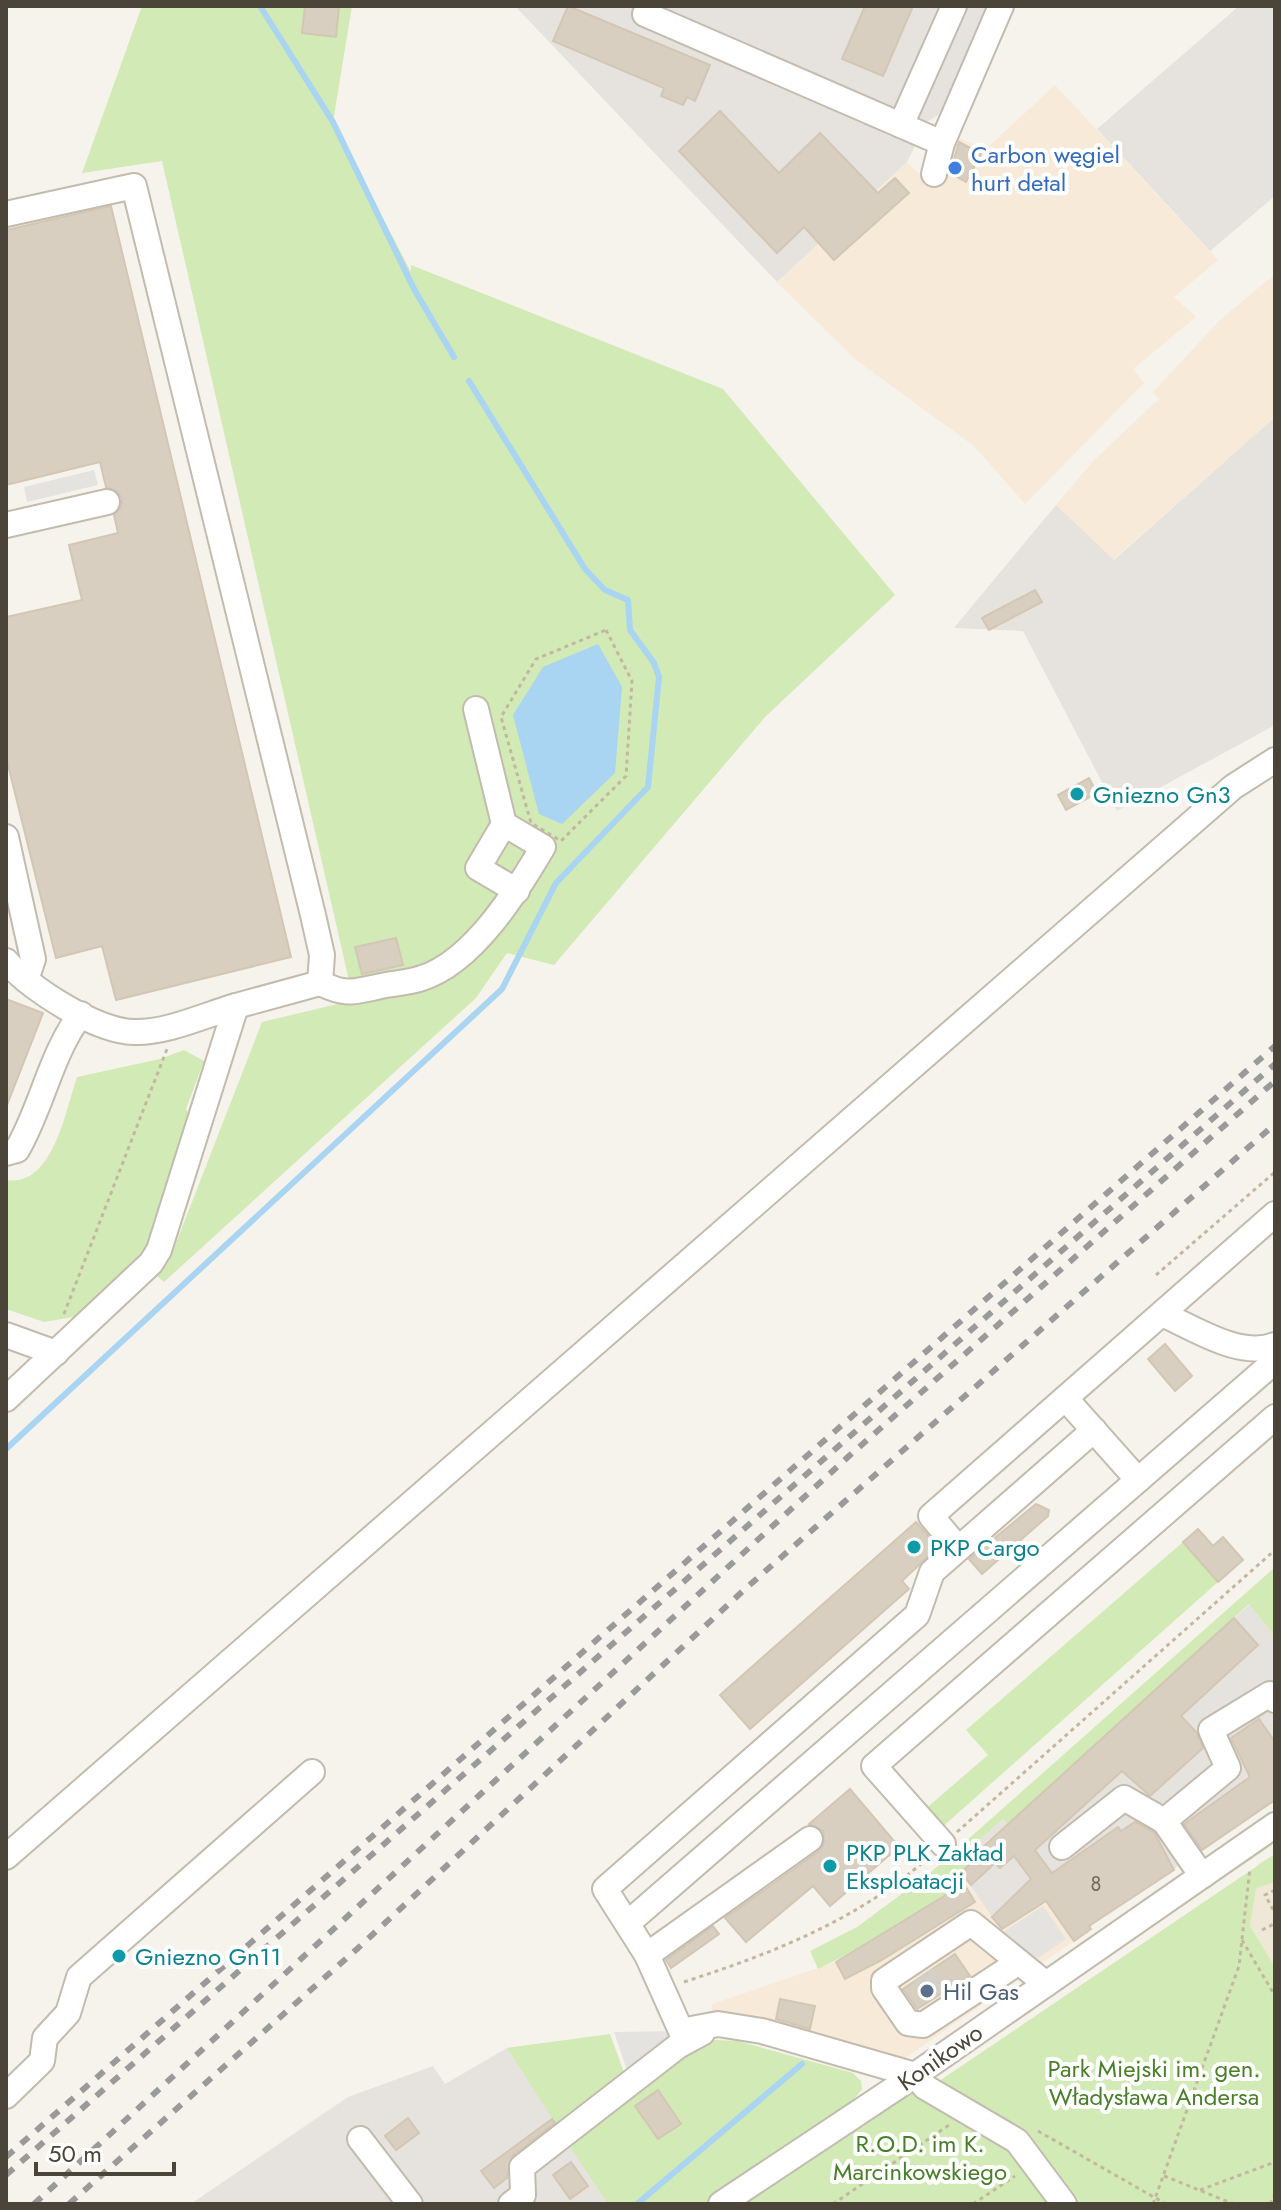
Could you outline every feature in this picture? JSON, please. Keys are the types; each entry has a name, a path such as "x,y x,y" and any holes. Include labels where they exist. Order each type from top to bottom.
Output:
{"street":[{"path":"901,125 954,6"},
{"path":"934,174 942,143 1001,6"},
{"path":"640,9 942,143"},
{"path":"6,214 134,186 313,915 322,955 320,983"},
{"path":"6,525 107,502"},
{"path":"476,709 504,824 478,868 517,891"},
{"path":"6,1857 1233,787 1275,760"},
{"path":"6,961 26,980 81,1014 134,1032 183,1022 320,983 342,994 424,978 449,964 473,943 517,891 543,847 504,824"},
{"path":"6,837 33,959 26,980"},
{"path":"6,1399 139,1276 159,1250 236,1006"},
{"path":"6,1153 17,1150 36,1116 66,1033 81,1014"},
{"path":"958,1548 931,1516 1275,1214"},
{"path":"1162,1314 1237,1347 1264,1349 1275,1345"},
{"path":"6,1335 56,1353"},
{"path":"628,1923 1275,1361"},
{"path":"1066,1399 1138,1480"},
{"path":"943,1844 874,1766 1275,1417"},
{"path":"1064,2204 1017,2141 925,2087 915,2075 762,2031 718,2024 681,2031 647,1955 605,1889 917,1615 932,1572 1094,1430"},
{"path":"1164,1821 1228,1768 1211,1730 1270,1694 1275,1700"},
{"path":"6,2096 42,2061 45,2038 68,2013 79,1977 312,1772"},
{"path":"1062,1847 1124,1798 1164,1821 1202,1876"},
{"name":"Konikowo","path":"721,2204 915,2075 1275,1825"},
{"path":"647,1955 810,1839"},
{"path":"1019,1962 939,2009 923,2025 908,2023 884,1988 884,1981 913,1972 971,1923 1019,1962 1046,1984"},
{"path":"939,2009 957,2046"},
{"path":"511,2204 523,2195 522,2167 678,2046 718,2024"},
{"path":"360,2139 410,2204"}],"path":[{"path":"606,630 632,681 626,776 561,841 531,823 501,717 536,659 606,630"},
{"path":"61,1320 160,1059 183,1022"},
{"path":"1156,1275 1275,1172"},
{"path":"663,1989 808,1937 855,1912 943,1844 1275,1550"},
{"path":"1153,2204 1239,1966 1250,1865"},
{"path":"1275,1890 1265,1895 1275,1913"},
{"path":"1262,1930 1274,1924"},
{"path":"1242,1940 1275,1996"},
{"path":"833,2204 969,2111"},
{"path":"1200,2190 1275,2162"},
{"path":"973,2204 1021,2171"},
{"path":"1164,2176 1234,2204"},
{"path":"1270,2204 1275,2194"},
{"path":"1156,2198 1166,2204"}],"shaded area":[{"path":"515,6 989,6 948,109 927,122 907,162 777,282"},
{"path":"1239,6 1275,6 1275,196 1210,251 1097,129"},
{"path":"1055,85 1218,260 1174,297 1196,317 1133,369 1144,383 1025,504 974,446 856,360 777,282 907,162 918,173 941,170 959,138 986,149"},
{"path":"1275,274 1275,417 1113,560 1056,505 1095,459 1159,399 1153,392 1221,319"},
{"path":"1275,417 1275,725 1117,811 1023,631 954,628 1056,505 1114,560"},
{"path":"94,470 98,485 27,502 24,487"},
{"path":"1250,1604 1275,1636 1275,1800 1089,1927 1023,1887 992,1917 961,1873 970,1863 968,1850 1003,1819 1008,1824"},
{"path":"1275,1854 1275,1967 1250,1926 1258,1864"},
{"path":"966,1883 992,1916 1023,1887 1043,1897 1074,1941 895,2065 713,2017 712,2004 836,1962"},
{"path":"1043,1906 1066,1939 1025,1967 991,1940"},
{"path":"681,2031 631,2082 614,2032"},
{"path":"507,2048 608,2204 192,2203 348,2097 433,2066 445,2084"}],"green space":[{"path":"142,6 352,6 333,122 411,272 411,265 723,389 895,595 765,717 554,965 507,953 476,998 164,1282 156,1275 169,1261 262,1022 430,982 458,948 420,970 350,985 162,161 82,173"},
{"path":"184,1050 204,1061 186,1109 194,1126 145,1253 73,1317 44,1322 6,1309 6,1180 22,1179 35,1172 46,1159 62,1126 77,1077 160,1059"},
{"path":"1183,1542 1218,1582 940,1829 923,1811 988,1755 966,1730"},
{"path":"1275,1567 1275,1636 1249,1604 1009,1825 1003,1819 968,1850 975,1858 970,1862 968,1881 872,1942 818,1969 810,1951 857,1927 930,1873"},
{"path":"1275,1838 1275,1843 933,2077"},
{"name":"Park Miejski im. gen. Władysława Andersa","path":"1275,1854 1275,1882 1256,1888 1250,1926 1275,1967 1275,2204 738,2204 906,2088 923,2092"},
{"path":"610,2034 626,2078 560,2131 507,2048"},
{"path":"738,2041 853,2073 861,2081 862,2089 849,2106 704,2204 608,2204 565,2139 697,2042"}],"water":[{"path":"598,644 622,687 615,773 562,824 539,814 513,715 543,667"}],"building":[{"path":"305,6 339,6 336,37 302,33"},
{"path":"568,6 710,65 695,101 687,97 683,105 661,96 664,88 553,41"},
{"path":"865,6 913,6 883,76 842,59"},
{"path":"720,111 779,173 820,133 878,193 895,178 909,193 834,260 804,227 777,253 679,151"},
{"path":"959,142 981,154 966,182 950,173"},
{"path":"111,206 291,957 116,1000 102,946 56,958 6,757 6,617 82,600 69,545 118,533 114,515 121,507 122,499 117,491 106,487 100,462 6,485 6,230"},
{"path":"1035,590 1042,602 989,630 982,618"},
{"name":"Gniezno Gn3","path":"1089,778 1097,793 1066,810 1058,795"},
{"path":"396,938 403,965 362,974 355,947"},
{"path":"6,999 43,1013 7,1105 6,1105"},
{"path":"1165,1344 1192,1376 1175,1391 1148,1359"},
{"path":"1036,1504 1049,1510 1048,1516 982,1574 969,1559"},
{"path":"916,1522 938,1547 902,1581 909,1589 750,1729 720,1695"},
{"path":"1198,1529 1213,1546 1223,1537 1243,1560 1218,1582 1183,1542"},
{"path":"1234,1618 1258,1645 1181,1716 1197,1733 1203,1748 1150,1796 1122,1771 1035,1850 1052,1873 1118,1827 1121,1831 1135,1822 1154,1832 1174,1870 1089,1926 1091,1929 1074,1941 1046,1901 1002,1929 992,1917 1031,1879 1014,1856 1000,1868 995,1863 971,1885 961,1873 984,1850 982,1848"},
{"path":"1259,1719 1275,1742 1275,1800 1202,1850 1184,1824 1250,1777 1231,1738"},
{"name":"PKP PLK Zakład Eksploatacji","path":"850,1789 899,1847 830,1906 813,1886 746,1942 725,1918 819,1851 824,1844 823,1831 809,1824"},
{"path":"964,1884 975,1902 882,1960 845,1979 836,1962"},
{"path":"713,1926 719,1934 671,1968 666,1960"},
{"path":"955,1954 970,1976 917,2009 903,1989"},
{"path":"780,1999 815,2006 810,2029 776,2019"},
{"path":"658,2090 681,2124 658,2139 635,2106"},
{"path":"408,2118 419,2133 396,2150 385,2136"},
{"path":"552,2119 555,2123 512,2156 507,2178 494,2188 481,2171"},
{"path":"571,2162 588,2186 570,2199 553,2175"}],"waterway":[{"path":"260,6 333,122 414,289 454,357"},
{"path":"6,1449 502,989 556,883 648,787 659,677 654,663 630,630 628,600 605,590 585,569 469,381"},
{"path":"637,2204 802,2064"}],"tunnel":[{"path":"923,1975 941,2002"}],"railway":[{"path":"6,2157 1275,1046"},
{"path":"6,2175 1275,1064"},
{"path":"34,2204 849,1456 1275,1081"},
{"path":"69,2204 357,1949 745,1589 1275,1124"}],"place":[{"name":"Carbon węgiel hurt detal","path":"955,168"},
{"name":"Gniezno Gn3","path":"1077,794"},
{"name":"PKP Cargo","path":"914,1547"},
{"name":"PKP PLK Zakład Eksploatacji","path":"830,1866"},
{"name":"Gniezno Gn11","path":"119,1956"},
{"name":"Hil Gas","path":"927,1991"}],"park label":[{"name":"R.O.D. im K. Marcinkowskiego","path":"920,2157"}]}
